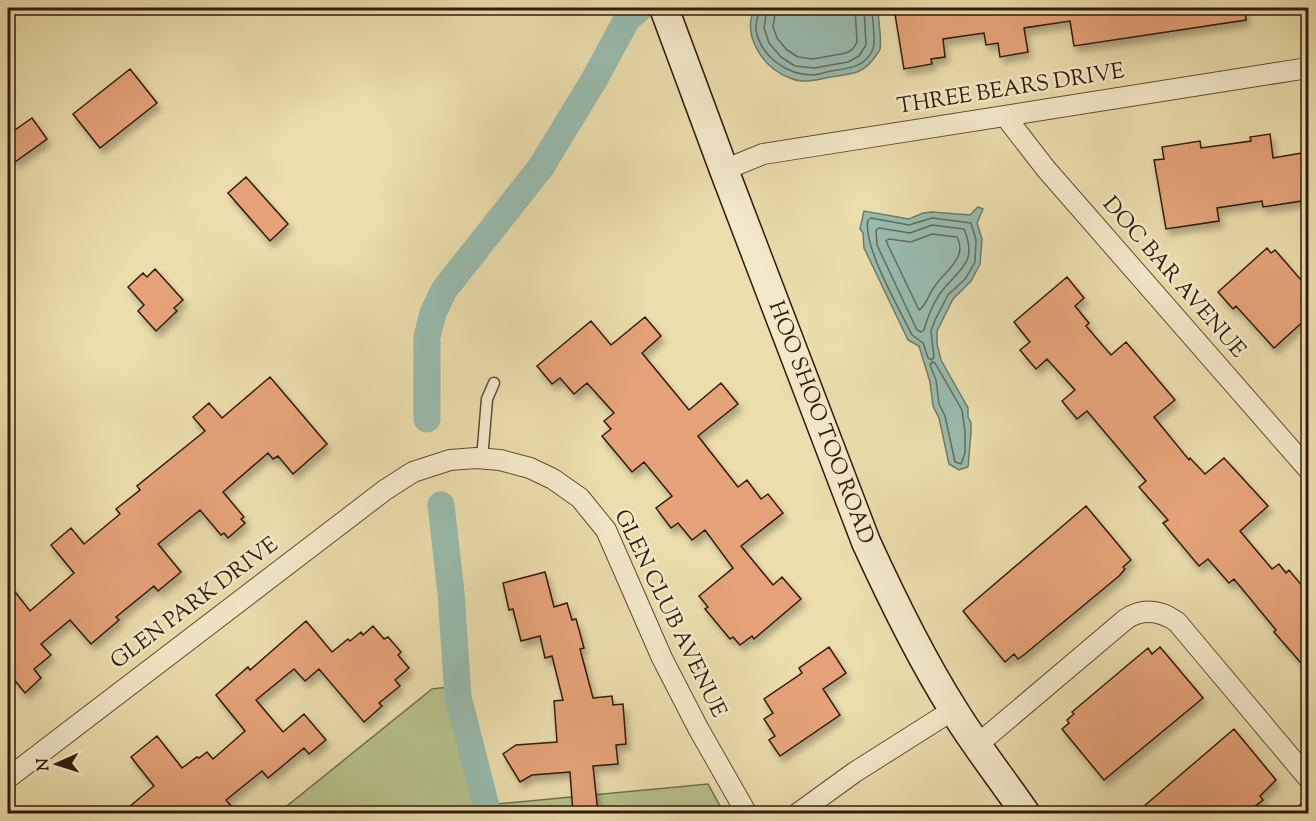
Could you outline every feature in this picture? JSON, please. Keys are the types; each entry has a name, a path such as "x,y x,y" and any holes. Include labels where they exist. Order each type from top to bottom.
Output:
{"street":[{"name":"HOO SHOO TOO ROAD","path":"665,10 866,542 914,642 953,710 1026,813"},
{"name":"THREE BEARS DRIVE","path":"724,170 757,155 1308,68"},
{"name":"DOC BAR AVENUE","path":"1005,116 1046,169 1307,464"},
{"name":"GLEN CLUB AVENUE","path":"413,472 450,460 500,460 520,465 553,479 580,498 606,530 662,658 698,729 747,813"},
{"name":"GLEN PARK DRIVE","path":"8,778 342,522 413,472"},
{"path":"977,745 1126,619 1135,613 1153,611 1169,616 1177,622 1308,778"},
{"path":"797,813 855,772 953,710"}],"lane":[{"path":"482,459 487,399 494,383"}],"green space":[{"path":"448,687 477,806 708,784 724,813 277,814 432,689"}],"water":[{"path":"755,8 878,8 880,49 865,68 855,73 810,81 795,80 771,67 757,49 751,29 751,18"},
{"path":"978,207 983,209 977,223 982,239 980,264 971,281 953,299 937,331 941,360 968,408 971,423 968,467 959,470 949,464 919,346 908,340 864,248 863,233 860,229 864,211 909,219 932,212 970,215"}],"building":[{"path":"905,8 1245,8 1246,20 1074,46 1070,21 1024,28 1028,52 1000,57 998,43 986,45 984,33 943,39 945,57 931,59 932,64 904,69 895,14 906,12"},
{"path":"130,69 157,103 100,148 73,114"},
{"path":"32,118 47,139 15,162 8,151 8,135"},
{"path":"1270,134 1273,158 1308,152 1308,200 1263,207 1262,201 1217,208 1219,221 1166,229 1154,160 1164,159 1162,147 1200,141 1201,148 1251,141 1250,137"},
{"path":"246,177 288,224 270,241 228,193"},
{"path":"1267,248 1271,253 1275,250 1301,280 1308,279 1308,317 1274,348 1236,306 1233,309 1218,292"},
{"path":"155,269 183,300 174,308 177,311 156,331 138,311 144,305 128,287 143,273 147,277"},
{"path":"1067,277 1084,298 1075,306 1089,323 1086,326 1111,355 1126,342 1175,400 1154,417 1189,460 1190,458 1205,474 1224,458 1268,506 1240,531 1272,569 1279,564 1286,573 1289,570 1308,593 1308,671 1274,632 1276,630 1234,579 1229,583 1208,559 1199,566 1163,523 1168,520 1139,487 1146,481 1087,411 1077,419 1062,401 1075,390 1047,359 1036,369 1020,350 1030,342 1014,322"},
{"path":"645,317 661,336 642,353 689,410 721,383 738,404 698,436 738,487 747,480 761,499 768,494 783,513 741,546 773,585 782,577 801,599 754,639 752,636 740,645 733,637 730,639 705,609 708,607 699,596 733,568 705,530 692,540 678,523 671,528 656,508 672,496 644,462 632,472 602,436 611,429 604,421 614,413 587,383 574,394 560,378 552,384 537,366 591,321 611,345"},
{"path":"270,377 327,444 293,474 278,456 273,459 268,453 223,492 244,517 241,519 245,523 228,538 224,533 221,535 200,510 158,544 181,572 158,591 154,586 116,617 119,620 91,644 70,620 41,644 51,655 34,669 41,678 25,693 8,672 8,583 30,611 74,573 51,545 71,528 84,544 120,514 116,509 140,490 137,486 205,431 193,417 209,403 222,418"},
{"path":"1086,506 1131,560 1123,567 1125,569 1119,576 1025,654 1018,659 1014,654 1005,662 963,611"},
{"path":"545,572 554,607 567,603 572,620 576,619 584,648 580,649 593,698 612,696 613,705 623,704 626,744 616,745 618,764 593,766 598,813 573,813 570,772 532,775 520,782 503,754 516,745 557,742 554,701 563,700 552,656 545,658 540,636 521,641 513,609 509,610 503,583"},
{"path":"306,621 332,652 348,639 350,641 361,632 363,635 373,626 384,639 388,637 401,652 398,655 409,668 395,680 400,686 379,703 382,706 364,722 319,669 305,681 294,669 256,700 283,732 304,714 326,740 309,754 304,748 268,778 262,771 226,800 237,813 122,813 154,786 131,757 157,736 182,768 207,752 213,759 245,731 216,695 248,667 250,670"},
{"path":"829,647 846,673 823,689 840,715 780,756 769,740 775,736 764,719 773,713 764,699 802,673 799,668"},
{"path":"1160,647 1203,698 1104,780 1062,729 1069,723 1067,720 1074,714 1072,712 1136,658 1148,648 1152,654"},
{"path":"1234,729 1276,780 1260,796 1263,800 1246,813 1136,813"}],"waterway":[{"path":"427,419 427,337 433,313 444,290 541,167 594,80 627,19 640,8"},
{"path":"441,505 451,593 458,697 488,814"}]}
